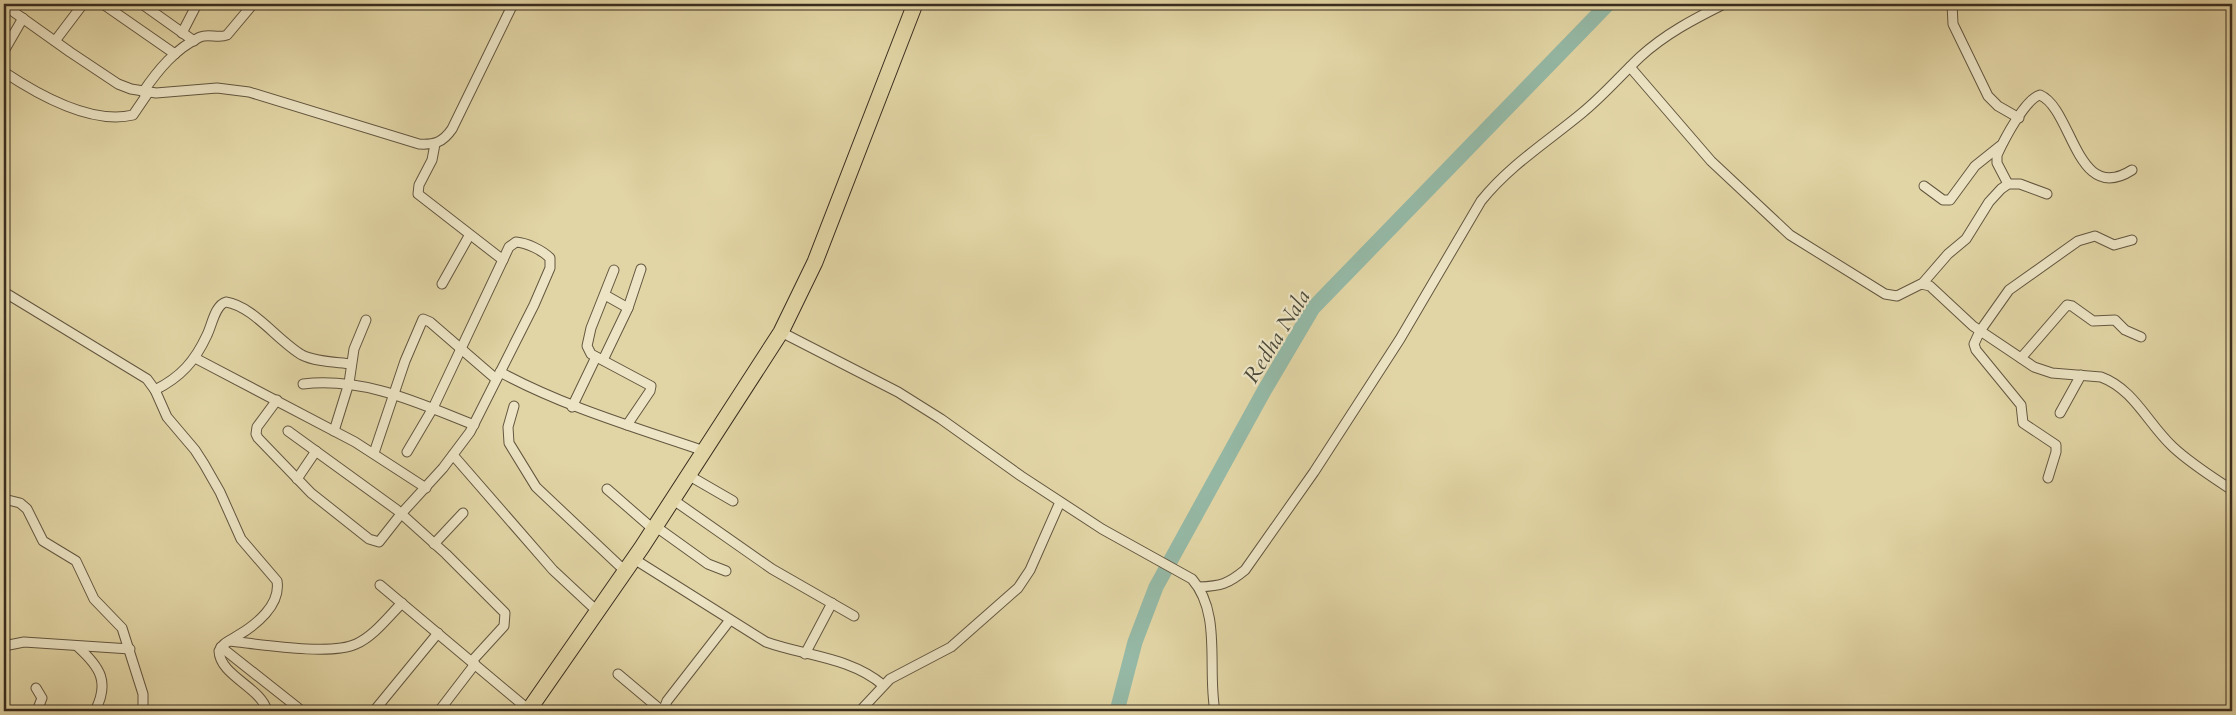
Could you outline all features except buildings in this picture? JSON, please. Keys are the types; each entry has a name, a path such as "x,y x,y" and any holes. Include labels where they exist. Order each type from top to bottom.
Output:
{"highway":[{"path":"529,710 654,528 781,332 815,262 915,4"}],"street":[{"path":"55,41 83,4"},
{"path":"103,4 175,54"},
{"path":"142,4 194,41"},
{"path":"182,32 196,4"},
{"path":"4,72 36,91 87,113 122,117 132,115 158,70 175,54 194,41 206,36 218,37 227,35 253,4"},
{"path":"4,5 118,84 146,92 217,88 249,92 419,144 435,144 445,138 452,129 512,4"},
{"path":"1199,587 1229,582 1245,570 1314,472 1381,368 1481,200 1498,180 1519,161 1584,111 1670,33 1724,4"},
{"path":"1952,4 1953,24 1988,96 1998,106 2019,118"},
{"path":"4,51 23,18"},
{"path":"1630,68 1711,161 1803,245 1885,294 1897,296 1922,284 1944,258 1966,240 1989,202 2008,184 2020,184 2047,194"},
{"path":"2008,184 1997,159 2002,145 2023,108 2032,99 2040,95 2046,97 2080,156 2092,169 2101,176 2110,179 2118,178 2132,170"},
{"path":"435,144 432,160 419,185 418,194 469,236 503,260"},
{"path":"1924,186 1943,200 1950,200 1975,166 2002,145"},
{"path":"442,284 469,236"},
{"path":"2048,478 2056,452 2056,445 2052,440 2023,423 2021,405 1976,350 1974,344 1980,331 2009,290 2078,241 2095,236 2114,245 2132,240"},
{"path":"277,400 257,427 256,434 311,493 373,541 379,542 453,455 474,425 534,305 551,262 545,254 516,242 509,247 433,408 407,452"},
{"path":"572,407 628,308 641,269"},
{"path":"614,270 587,340 588,351 650,386 650,391 627,425"},
{"path":"1922,284 1930,286 1980,331 2042,371 2101,377 2118,386 2173,447 2232,490"},
{"path":"4,292 141,375 155,390 166,417 195,450 204,464 220,492 241,539 277,581 276,601 245,631 224,644 219,655 223,664 260,698 267,711"},
{"path":"604,295 628,308"},
{"path":"155,390 177,378 195,358 219,306 226,302 248,313 307,357 351,364"},
{"path":"2021,358 2067,305 2072,306 2093,321 2115,320 2128,332 2141,337"},
{"path":"374,453 404,361 423,319 430,322 460,348 498,376 572,407 704,451"},
{"path":"334,431 349,383 354,348 366,320"},
{"path":"781,332 905,397 941,419 1102,529 1192,579 1199,587 1210,625 1215,711"},
{"path":"195,358 374,453 426,488"},
{"path":"2060,412 2081,375"},
{"path":"303,384 322,382 349,383 394,393 474,425"},
{"path":"514,406 508,427 509,443 536,487 629,565 730,620 766,642 862,669 883,685"},
{"path":"288,431 401,514 505,613 504,626 473,662 439,711"},
{"path":"297,479 316,451"},
{"path":"453,455 553,570 598,612"},
{"path":"688,475 733,501"},
{"path":"607,489 654,528 708,564 726,571"},
{"path":"4,499 20,503 27,509 43,541 76,561 94,599 122,628 143,694 143,711"},
{"path":"672,499 772,569 854,616"},
{"path":"860,711 883,685 902,671 951,647 1018,588 1027,575 1060,502"},
{"path":"434,544 463,514"},
{"path":"380,585 529,710"},
{"path":"224,644 332,649 354,646 376,629 402,603"},
{"path":"805,654 832,603"},
{"path":"618,674 662,711 668,700 730,620"},
{"path":"374,711 438,633"},
{"path":"4,646 24,642 78,647 111,646 130,650"},
{"path":"224,644 302,711"},
{"path":"78,647 94,663 102,680 103,690 95,711"},
{"path":"36,688 42,698 37,711"}],"waterway":[{"name":"Redha Nala","path":"1117,711 1135,642 1156,587 1264,391 1313,308 1608,4"}]}
